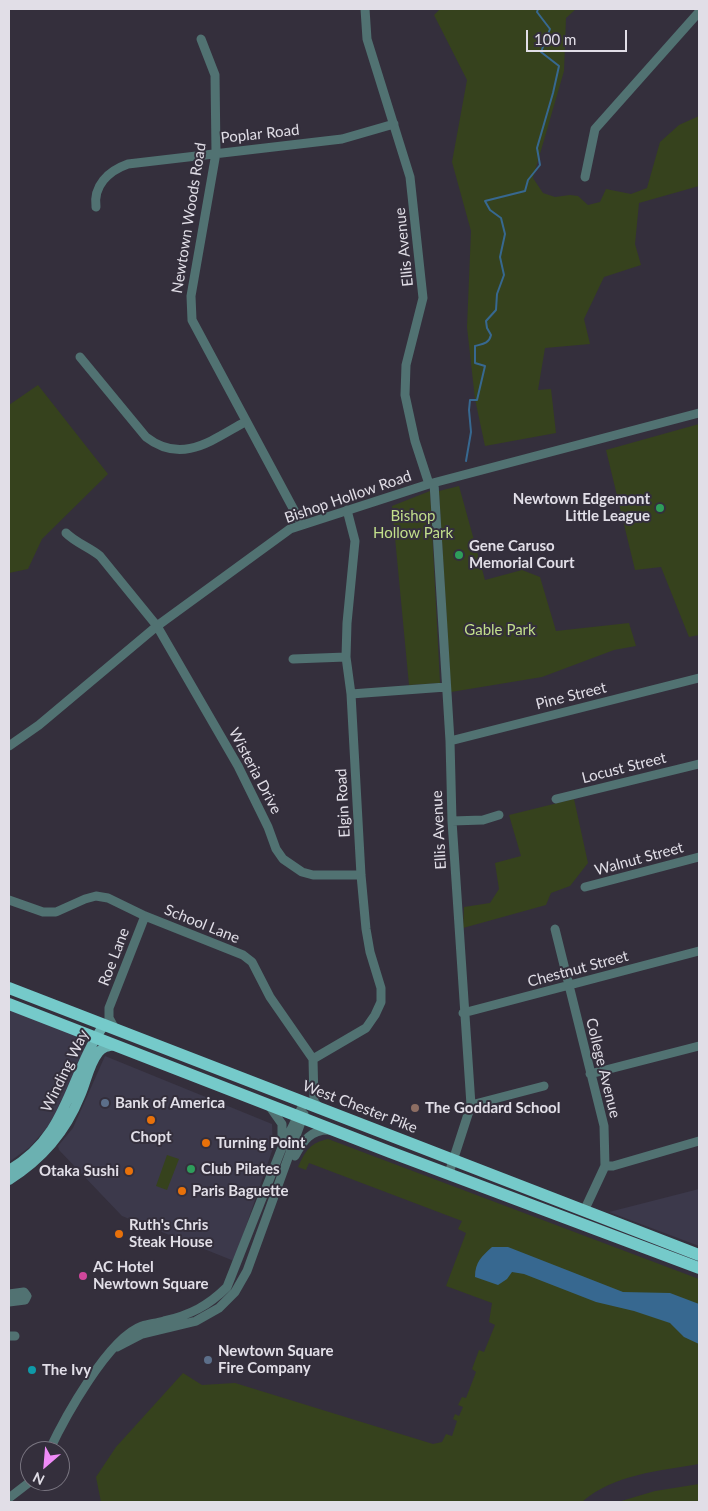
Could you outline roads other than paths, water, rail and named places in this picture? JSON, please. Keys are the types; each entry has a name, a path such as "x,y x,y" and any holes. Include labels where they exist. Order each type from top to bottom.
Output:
{"highway":[{"name":"West Chester Pike","path":"9,988 320,1108 451,1167 699,1268"},
{"name":"West Chester Pike","path":"9,1004 336,1131 584,1211 699,1255"}],"main road":[{"name":"Winding Way","path":"9,1170 30,1154 54,1127 69,1100 95,1038 110,1027"},
{"name":"Winding Way","path":"9,1180 35,1160 53,1142 74,1110 97,1053 108,1046 115,1045"}],"street":[{"name":"Ellis Avenue","path":"365,9 367,39 410,177 423,280 420,316 406,365 405,395 415,441 432,484 450,741 452,821 463,1013 471,1105 451,1167"},
{"path":"585,177 595,129 699,12"},
{"name":"Newtown Woods Road","path":"201,39 215,75 216,153 190,307 192,320 245,422 302,525"},
{"name":"Poplar Road","path":"96,207 95,197 104,179 114,169 128,164 342,139 394,124"},
{"path":"80,357 146,437 156,445 178,450 190,450 245,422"},
{"name":"Bishop Hollow Road","path":"9,746 39,725 157,626 290,529 432,484 699,413"},
{"name":"Elgin Road","path":"313,1060 366,1028 376,1016 381,1002 382,988 370,952 361,875 351,694 346,657 347,623 355,541 347,510"},
{"name":"Wisteria Drive","path":"66,533 75,542 90,548 100,556 157,626 238,766 268,827 276,849 284,859 302,872 313,875 361,875"},
{"path":"293,658 346,657"},
{"name":"Pine Street","path":"450,741 699,678"},
{"path":"351,694 446,687"},
{"name":"Locust Street","path":"556,799 699,764"},
{"path":"452,821 483,820 498,815"},
{"name":"Walnut Street","path":"585,887 699,858"},
{"name":"School Lane","path":"9,900 43,912 56,912 96,896 108,898 145,916 244,955 252,962 270,997 313,1060"},
{"name":"Roe Lane","path":"91,1020 102,1016 109,1008 145,916"},
{"name":"College Avenue","path":"555,929 604,1126 605,1166 584,1211"},
{"name":"Chestnut Street","path":"463,1013 699,952"},
{"name":"Roe Lane","path":"109,1008 110,1027"},
{"path":"590,1074 699,1046"},
{"path":"313,1060 312,1086 314,1102 320,1108"},
{"path":"113,1350 142,1334 196,1321 219,1308 235,1292 247,1271 280,1182 301,1117 300,1101 312,1086"},
{"path":"471,1105 544,1086"},
{"path":"258,1101 270,1107 280,1119 282,1132 281,1150"},
{"path":"54,1441 78,1398 123,1337 141,1326 193,1313 213,1302 227,1287 281,1150 301,1117"},
{"path":"280,1182 307,1137 323,1130 336,1131"},
{"path":"605,1166 613,1166 699,1141"},
{"path":"9,1294 24,1292 30,1296 25,1300 9,1302"},
{"path":"9,1498 20,1490"}],"water":[{"path":"492,1247 508,1247 623,1292 670,1293 699,1304 699,1344 684,1337 670,1323 634,1311 596,1302 524,1274 512,1272 507,1279 498,1285 475,1277 478,1263 482,1256"}],"waterway":[{"path":"466,461 471,432 470,400 477,400 485,366 475,363 475,346 485,343 490,338 491,335 486,321 496,310 497,294 504,275 500,257 505,234 501,218 490,210 485,201 525,191 528,180 540,165 537,148 559,66 541,52 550,29 537,12 538,9"}],"place":[{"name":"Newtown Edgemont Little League","path":"660,508"},
{"name":"Gene Caruso Memorial Court","path":"459,555"},
{"name":"Bank of America","path":"105,1103"},
{"name":"The Goddard School","path":"415,1108"},
{"name":"Chopt","path":"151,1120"},
{"name":"Turning Point","path":"206,1143"},
{"name":"Club Pilates","path":"191,1169"},
{"name":"Otaka Sushi","path":"129,1171"},
{"name":"Paris Baguette","path":"182,1191"},
{"name":"Ruth's Chris Steak House","path":"119,1234"},
{"name":"AC Hotel Newtown Square","path":"83,1276"},
{"name":"Newtown Square Fire Company","path":"208,1360"},
{"name":"The Ivy","path":"32,1370"}],"park label":[{"name":"Bishop Hollow Park","path":"413,524"},
{"name":"Gable Park","path":"500,630"}]}
